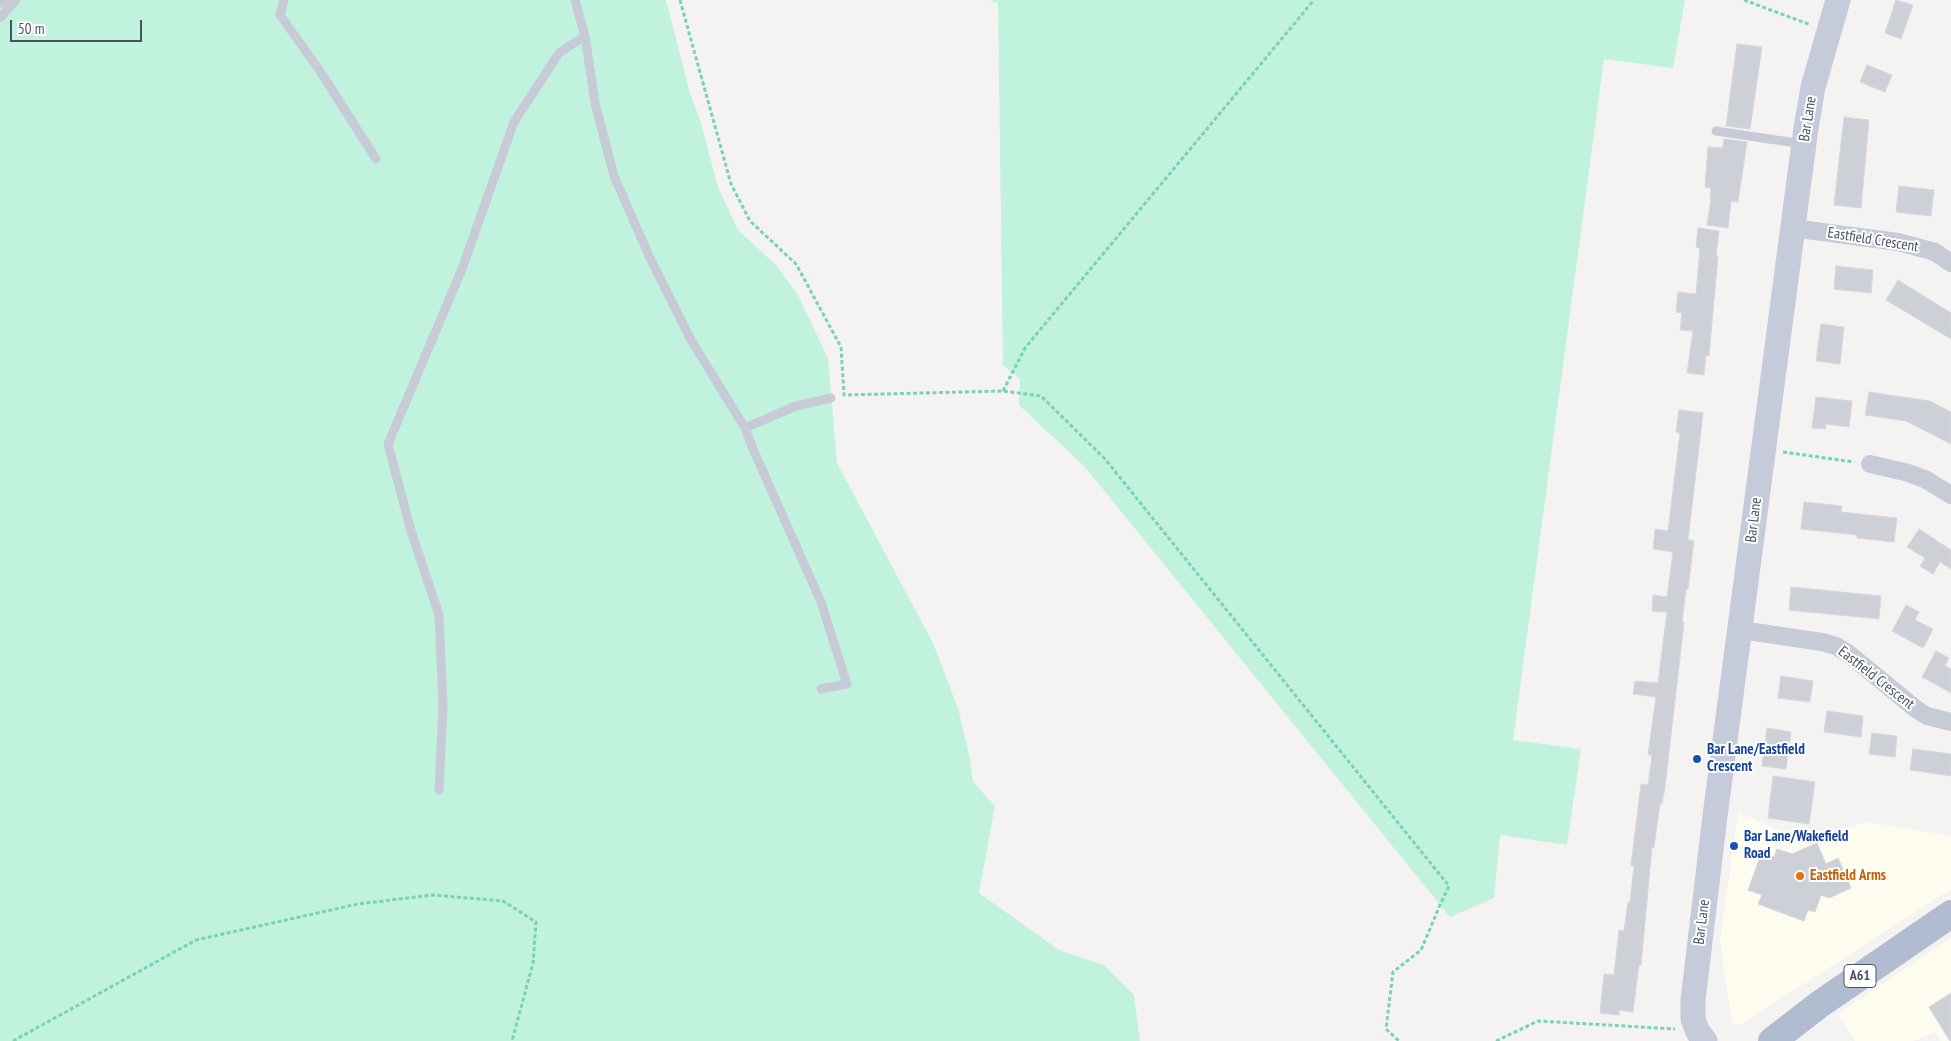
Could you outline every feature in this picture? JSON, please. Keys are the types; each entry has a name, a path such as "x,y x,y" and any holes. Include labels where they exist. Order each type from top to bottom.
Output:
{"main road":[{"name":"Bar Lane","path":"1691,1037 1693,1000 1792,228 1813,87 1838,0"},
{"name":"A61","path":"1772,1041 1820,1004 1951,914"}],"street":[{"name":"Eastfield Crescent","path":"1792,228 1913,245 1935,252 1951,263"},
{"path":"1870,464 1906,472 1925,480 1951,495"},
{"name":"Eastfield Crescent","path":"1740,630 1822,642 1836,646 1849,654 1916,709 1927,716 1951,722"}],"lane":[{"path":"0,3 15,0"},
{"path":"0,18 15,0"},
{"path":"284,0 280,15 320,71 376,159"},
{"path":"575,0 585,36 596,103 614,176 650,258 687,332 745,428 822,602 847,684 820,689"},
{"path":"439,790 442,705 440,615 411,531 388,444 462,269 514,122 559,53 585,36"},
{"path":"1716,131 1804,144"},
{"path":"745,428 796,406 831,398"}],"path":[{"path":"680,0 731,184 750,221 796,264 801,272 841,347 844,395 1003,391 1041,396 1104,459 1449,886 1422,950 1393,972 1386,1029 1399,1041"},
{"path":"1003,391 1024,348 1314,0"},
{"path":"1744,0 1828,31"},
{"path":"1763,449 1870,464"},
{"path":"13,1041 196,940 358,904 432,895 504,902 536,922 533,962 512,1041"},
{"path":"1496,1041 1538,1021 1651,1026 1691,1037"}],"shaded area":[{"path":"1738,812 1807,842 1867,822 1951,836 1951,889 1740,1025 1732,1023 1720,940"},
{"path":"1951,938 1951,1041 1940,1041 1936,1032 1913,1041 1855,1041 1838,1014"}],"green space":[{"path":"0,0 666,0 689,90 700,120 718,187 738,230 777,266 798,295 828,358 837,463 933,643 958,708 969,754 973,782 995,806 979,893 1059,950 1104,965 1134,995 1140,1041 0,1041"},
{"path":"989,0 1685,0 1673,68 1604,59 1513,740 1581,749 1567,845 1500,835 1494,898 1450,917 1085,467 1019,405 1020,379 1003,365 998,3"}],"building":[{"path":"1896,0 1913,5 1901,39 1885,33"},
{"path":"1737,44 1762,47 1750,129 1726,126"},
{"path":"1867,65 1892,75 1885,92 1860,82"},
{"path":"1844,117 1869,120 1861,208 1834,205"},
{"path":"1724,139 1747,142 1738,202 1731,201 1728,228 1707,225 1711,188 1705,187 1708,147 1723,148"},
{"path":"1899,186 1934,190 1931,216 1896,212"},
{"path":"1698,228 1719,231 1709,356 1706,355 1704,375 1687,373 1693,331 1680,330 1682,313 1676,312 1678,292 1696,294 1700,248 1696,247"},
{"path":"1836,266 1873,270 1871,293 1834,289"},
{"path":"1898,280 1951,313 1951,339 1886,300"},
{"path":"1821,324 1844,327 1840,364 1816,361"},
{"path":"1869,392 1930,401 1951,412 1951,444 1906,421 1865,415"},
{"path":"1816,397 1852,401 1849,427 1826,424 1825,429 1812,428"},
{"path":"1679,410 1703,413 1688,540 1694,541 1682,622 1684,623 1665,787 1662,804 1660,803 1654,847 1652,847 1641,965 1639,965 1633,1012 1619,1010 1619,1015 1600,1013 1604,974 1614,975 1619,930 1624,931 1628,902 1630,903 1634,866 1631,865 1641,784 1648,785 1652,755 1648,755 1656,697 1633,694 1635,681 1658,683 1667,612 1652,611 1653,595 1667,597 1673,552 1653,549 1655,529 1668,531 1680,433 1676,432"},
{"path":"1804,502 1842,506 1841,512 1897,518 1894,542 1857,538 1857,535 1801,529"},
{"path":"1919,529 1951,550 1951,569 1940,562 1933,574 1920,566 1925,558 1907,547"},
{"path":"1791,587 1881,596 1879,619 1789,610"},
{"path":"1906,605 1919,612 1915,620 1933,629 1923,648 1892,631"},
{"path":"1936,651 1949,658 1945,666 1951,669 1951,693 1922,677"},
{"path":"1781,676 1813,681 1810,702 1778,698"},
{"path":"1827,711 1863,716 1861,737 1824,732"},
{"path":"1767,728 1791,732 1786,769 1762,766"},
{"path":"1872,733 1897,736 1895,757 1869,754"},
{"path":"1913,749 1951,754 1951,776 1910,770"},
{"path":"1773,776 1815,782 1809,824 1768,818"},
{"name":"Eastfield Arms","path":"1817,843 1826,864 1838,858 1851,888 1829,898 1821,895 1815,912 1808,910 1804,921 1758,904 1762,895 1748,890 1762,852 1774,857 1777,849 1792,854"},
{"path":"1951,993 1951,1041 1950,1041 1929,1007"}],"place":[{"name":"Bar Lane/Eastfield Crescent","path":"1697,759"},
{"name":"Bar Lane/Wakefield Road","path":"1734,846"},
{"name":"Eastfield Arms","path":"1800,876"}]}
